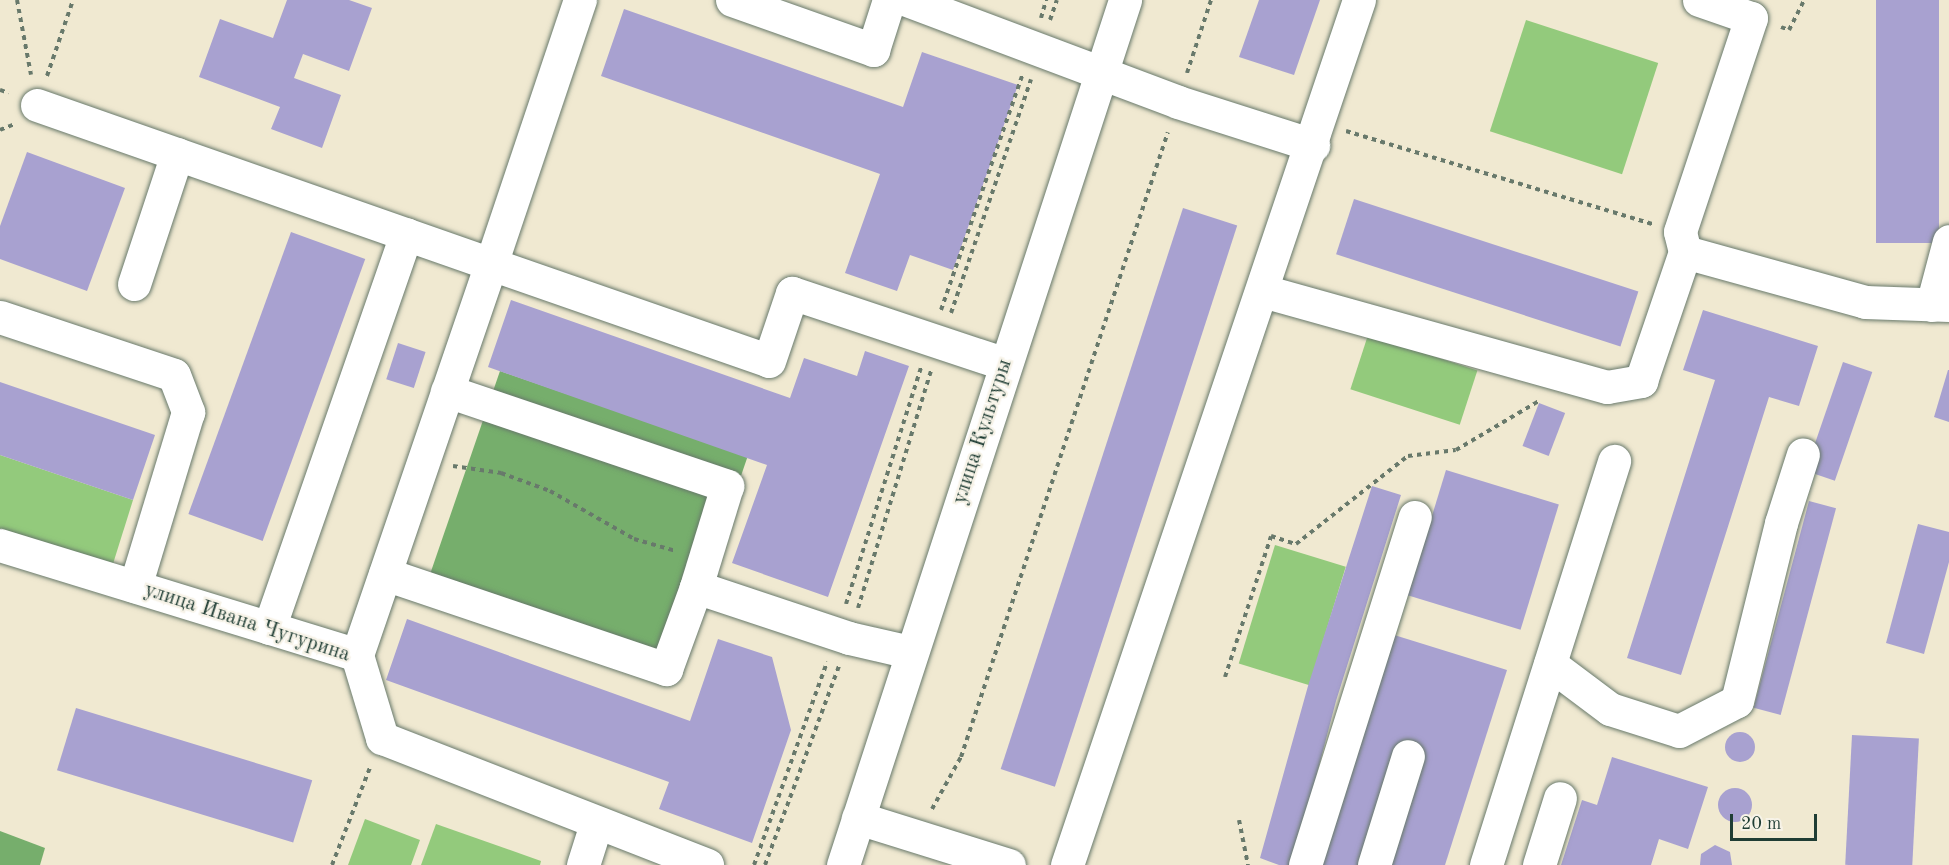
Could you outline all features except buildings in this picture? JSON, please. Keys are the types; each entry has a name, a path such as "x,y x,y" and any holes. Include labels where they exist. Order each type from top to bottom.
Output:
{"street":[{"path":"357,655 580,0"},
{"path":"732,0 873,50 890,0"},
{"path":"906,0 1178,102 1316,134"},
{"name":"улица Культуры","path":"843,865 910,652 1125,0"},
{"path":"1067,865 1316,134 1359,0"},
{"path":"1263,291 1606,387 1641,381 1751,18 1699,0"},
{"path":"37,105 769,361 792,293 1005,364"},
{"path":"134,284 177,154"},
{"path":"269,628 406,234"},
{"path":"1682,242 1865,302 1941,305 1949,241"},
{"path":"0,317 174,375 188,412 135,586"},
{"path":"385,574 666,669 696,587 703,556 726,486 447,391"},
{"path":"1550,664 1610,709 1679,731 1737,701 1781,523 1803,454"},
{"path":"1486,865 1614,461"},
{"path":"1305,865 1415,517"},
{"name":"улица Ивана Чугурина","path":"0,544 357,655 382,738"},
{"path":"696,587 843,636 910,652"},
{"path":"382,738 596,824 707,865"},
{"path":"1374,865 1408,756"},
{"path":"1539,865 1560,798"},
{"path":"858,818 1009,865"},
{"path":"583,865 596,824"}],"path":[{"path":"17,0 37,105"},
{"path":"37,105 73,0"},
{"path":"754,865 843,636 935,342 1036,48 1046,0"},
{"path":"765,865 843,636 935,342 1036,48 1057,0"},
{"path":"917,836 961,757 1211,0"},
{"path":"1789,30 1804,0"},
{"path":"1316,134 1682,242"},
{"path":"1225,677 1271,536 1296,544 1408,456 1456,450 1577,379"},
{"path":"422,465 468,467 501,473 550,491 634,539 657,548 703,556"},
{"path":"332,865 382,738"},
{"path":"1239,820 1248,865"}],"green space":[{"path":"1526,20 1658,63 1622,174 1490,131"},
{"path":"1368,335 1477,371 1460,425 1350,389"},
{"path":"500,371 748,456 673,674 425,588"},
{"path":"0,455 133,500 112,567 0,531"},
{"path":"1275,545 1346,567 1310,685 1239,664"},
{"path":"365,819 420,840 411,865 348,865"},
{"path":"436,824 541,861 540,865 421,865"},
{"path":"0,831 45,848 40,865 0,865"}]}
